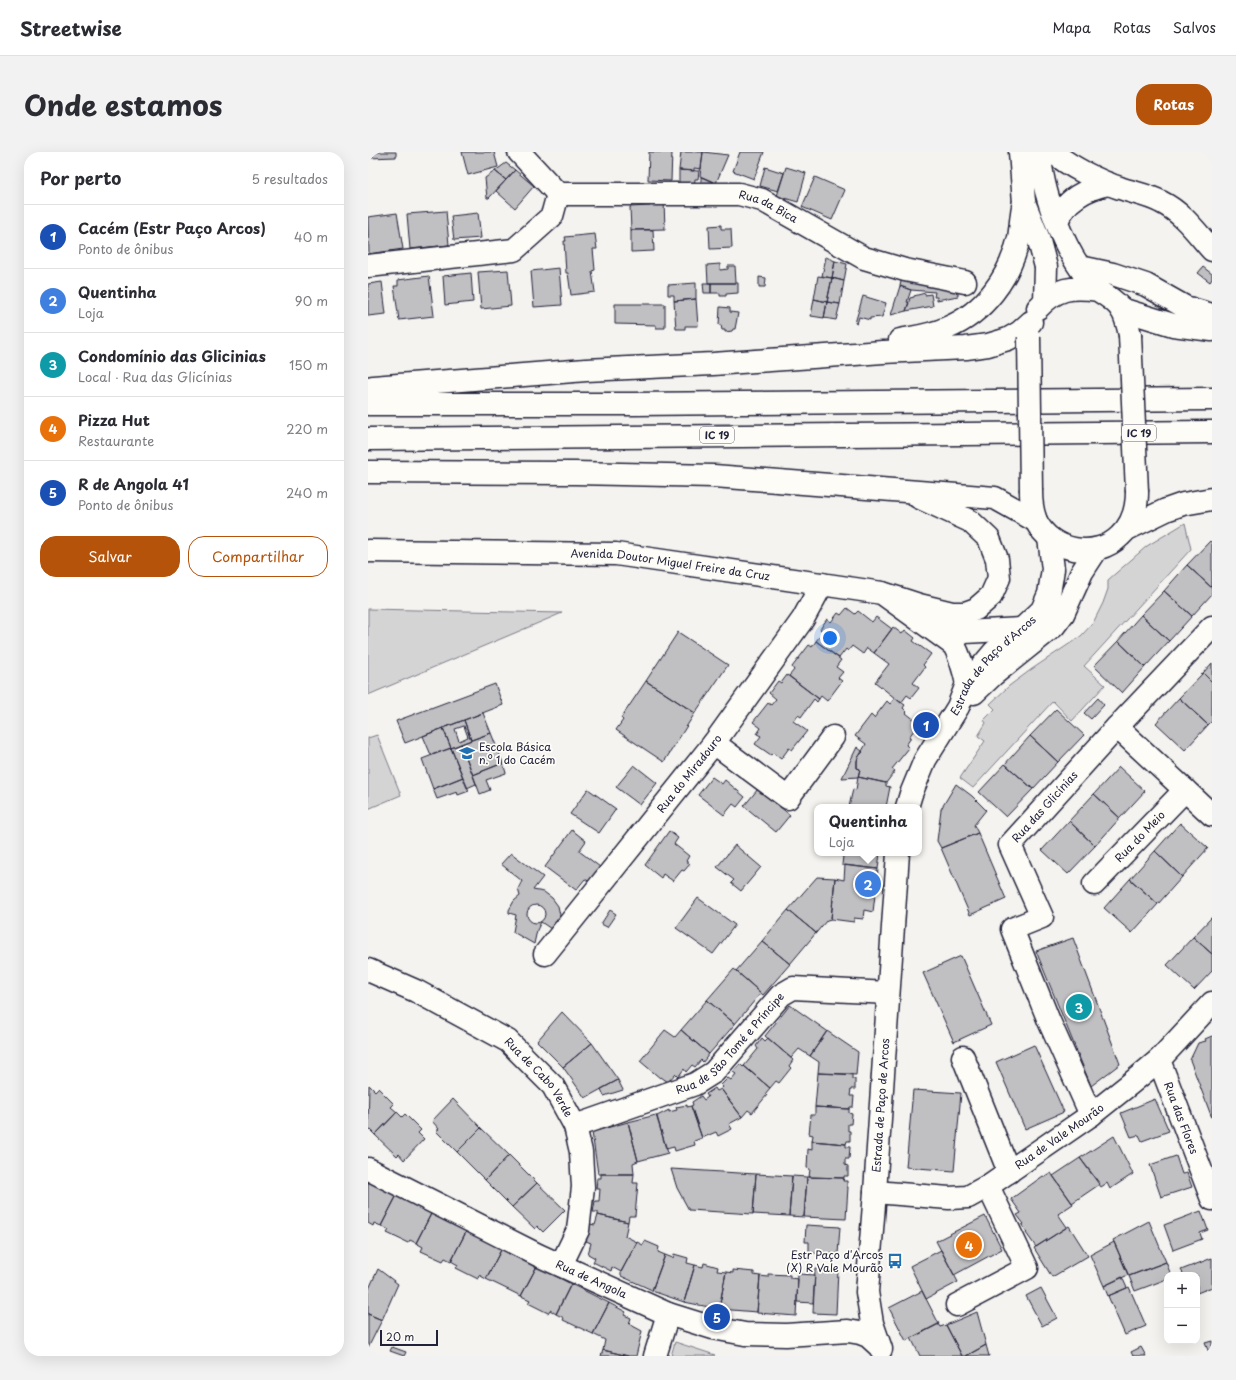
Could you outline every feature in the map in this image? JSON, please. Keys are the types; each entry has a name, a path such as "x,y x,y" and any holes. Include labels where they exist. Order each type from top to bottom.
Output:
{"main road":[{"path":"368,266 514,250 552,216 558,194 519,152"},
{"path":"825,356 860,345 931,334 959,323 972,314 990,296 1010,265 1018,239 1024,202 1020,152"},
{"path":"1040,152 1044,187 1056,222 1063,237 1087,278 1098,290 1114,301 1121,309 1130,334 1137,492 1136,511 1127,529"},
{"path":"1053,152 1076,167 1109,184 1149,196 1162,202 1189,222 1212,250"},
{"path":"1056,222 1062,210 1073,199 1085,191 1097,186 1109,184"},
{"name":"Rua da Bica","path":"558,194 739,194 762,200 864,258 904,270 965,282"},
{"path":"1024,202 1043,250 1046,267 1045,301"},
{"path":"1080,267 1113,274 1146,285 1185,307 1212,315"},
{"path":"1098,290 1070,288 1056,293 1036,310 1030,330 1031,491 1032,506 1036,521 1049,538 1060,545 1072,549 1097,549 1113,542 1127,529 1166,510 1183,504 1212,499"},
{"path":"1121,309 1173,325 1212,330"},
{"path":"368,388 586,370 966,348 988,345 1008,339 1020,332 1030,330"},
{"path":"368,404 633,404 1212,399"},
{"name":"IC 19","path":"368,439 696,435 1212,432"},
{"path":"368,472 567,473 714,476 995,498 1036,521"},
{"path":"882,593 919,605 952,613 965,613 976,609 991,596 999,578 997,559 989,540 970,521 904,490"},
{"name":"Estrada de Paço d'Arcos","path":"958,707 967,684 994,652 1042,610 1050,594 1052,569 1049,538"},
{"name":"Estrada de Paço d'Arcos","path":"958,707 993,675 1025,651 1054,626 1062,614 1082,572 1097,549"},
{"name":"Avenida Doutor Miguel Freire da Cruz","path":"368,551 616,554 882,593 954,645 960,655 967,684"},
{"name":"Rua do Miradouro","path":"545,954 714,743 803,619 822,584"},
{"path":"919,605 937,619 964,632 1022,629"},
{"name":"Rua das Glicínias","path":"1091,1115 1049,1021 1012,929 1042,916 1010,845 1117,727 1212,627"},
{"name":"Avenida Doutor Miguel Freire da Cruz","path":"954,645 994,652 1025,651"},
{"path":"908,804 925,760 958,707"},
{"path":"1117,727 1212,815"},
{"path":"714,743 788,798 833,737"},
{"name":"Rua do Meio","path":"1094,884 1185,790"},
{"name":"Estrada de Paço de Arcos","path":"882,1351 872,1323 867,1292 898,856"},
{"name":"Rua de Cabo Verde","path":"368,970 416,991 508,1041 552,1086 575,1126 581,1152 583,1187 578,1230 561,1265"},
{"name":"Rua de São Tomé e Príncipe","path":"575,1126 696,1084 714,1072 781,995 793,988 888,993"},
{"name":"Rua de Vale Mourão","path":"875,1192 949,1198 968,1197 988,1186 1091,1115 1159,1060 1212,1002"},
{"path":"963,1057 1009,1172"},
{"name":"Rua das Flores","path":"1159,1060 1212,1199"},
{"name":"Rua de Angola","path":"368,1169 531,1251 643,1304 668,1314 713,1328 745,1334 786,1335 848,1331 860,1333 868,1336 882,1351"},
{"path":"957,1305 1027,1268 988,1186"},
{"path":"831,1333 847,1323 856,1313 867,1292"},
{"path":"655,1356 668,1314"}],"shaded area":[{"path":"1185,523 1191,549 1084,666 1105,685 1072,721 1053,701 973,788 960,778 985,741 978,736 986,723 984,720 995,709 990,704 1009,686 1081,636 1093,623 1103,603 1108,589 1108,580 1147,546"},
{"path":"368,609 562,613 368,695"},
{"path":"377,735 401,795 368,809 368,738"},
{"path":"675,1342 715,1355 671,1356"}],"building":[{"path":"368,152 396,152 396,157 369,158"},
{"path":"462,152 494,152 498,167 468,175"},
{"path":"649,152 672,152 671,181 648,180"},
{"path":"681,152 703,152 701,169 694,168 694,171 679,170"},
{"path":"703,152 728,155 716,183 700,176"},
{"path":"740,152 764,152 754,179 733,171"},
{"path":"506,163 515,170 506,180 495,171"},
{"path":"765,167 784,173 778,191 760,186"},
{"path":"786,167 806,173 798,202 777,196"},
{"path":"515,170 534,186 515,208 496,191"},
{"path":"679,170 699,171 698,179 695,179 694,188 679,187"},
{"path":"495,171 506,180 489,198 487,198 485,178"},
{"path":"701,177 715,183 713,187 701,188"},
{"path":"815,177 845,190 832,220 802,207"},
{"path":"664,201 665,229 631,230 630,207 650,206 650,202"},
{"path":"446,211 449,245 410,249 407,214"},
{"path":"397,213 403,249 369,254 368,217"},
{"path":"478,213 481,238 454,240 451,216"},
{"path":"721,225 721,229 731,229 732,248 710,249 709,226"},
{"path":"631,230 653,230 654,251 631,252"},
{"path":"595,234 597,249 593,249 595,270 592,271 595,292 571,295 568,273 566,273 565,237"},
{"path":"826,257 835,261 832,278 822,276"},
{"path":"835,261 847,264 844,281 832,278"},
{"path":"720,264 720,270 728,269 728,266 735,266 736,283 708,283 707,265"},
{"path":"1203,267 1212,274 1212,279 1210,282 1198,273"},
{"path":"559,268 562,305 534,307 531,271"},
{"path":"508,270 511,306 481,309 478,272"},
{"path":"471,273 473,302 445,305 443,276"},
{"path":"429,276 434,316 399,320 394,286 398,286 398,280"},
{"path":"818,276 832,278 827,302 814,299"},
{"path":"759,277 766,278 765,287 759,287"},
{"path":"902,277 958,289 958,296 937,300 937,297 934,297 935,292 911,290 900,286"},
{"path":"832,278 844,281 840,304 827,302"},
{"path":"382,282 386,314 368,316 368,284"},
{"path":"696,283 696,299 674,301 674,295 668,295 668,285"},
{"path":"703,283 711,283 711,293 704,293"},
{"path":"711,283 738,283 738,293 720,296 720,293 711,293"},
{"path":"900,286 911,290 907,302 909,303 906,311 891,315"},
{"path":"925,293 925,295 931,294 933,306 906,311 910,298"},
{"path":"863,296 886,303 882,317 870,318 870,320 859,317 857,324 855,323"},
{"path":"696,299 698,326 685,326 685,329 676,329 674,301"},
{"path":"814,299 827,302 824,318 811,316"},
{"path":"827,302 840,304 836,320 824,318"},
{"path":"615,304 665,304 665,328 656,328 656,325 615,324"},
{"path":"720,307 730,308 730,312 738,313 735,329 732,331 725,332 725,330 722,330 721,325 719,325"},
{"path":"1210,541 1212,543 1212,588 1187,565"},
{"path":"1187,565 1212,588 1212,594 1192,616 1164,591"},
{"path":"1164,591 1192,616 1169,641 1141,615"},
{"path":"847,608 855,614 858,611 872,622 876,617 892,629 874,653 867,648 863,654 852,646 848,651 846,649 839,658 816,641 823,632 820,629 827,619 831,622 838,613 841,615"},
{"path":"1141,615 1169,641 1145,667 1118,641"},
{"path":"893,627 902,634 905,630 915,638 913,641 931,654 923,665 925,667 913,683 919,688 911,698 907,695 901,703 875,682 889,664 874,653"},
{"path":"678,632 728,665 695,713 646,681"},
{"path":"816,641 841,660 836,667 843,672 838,678 842,681 827,701 821,696 819,699 789,676 794,670 792,667 809,645 812,647"},
{"path":"1118,641 1145,667 1122,693 1094,666"},
{"path":"1212,663 1212,682 1203,673"},
{"path":"1203,673 1212,682 1212,721 1208,725 1179,698"},
{"path":"787,675 819,699 817,702 814,699 801,717 798,715 793,721 807,731 792,750 789,748 781,759 773,753 771,755 755,744 761,736 757,734 761,728 753,722 768,703 771,705 776,699 769,693 778,681 781,683"},
{"path":"646,681 695,713 664,762 616,730 623,720 621,718"},
{"path":"495,684 503,705 405,743 396,721"},
{"path":"895,698 905,705 903,708 907,712 906,713 916,721 917,726 909,737 911,738 906,745 909,748 892,769 895,771 886,783 858,777 860,769 857,768 857,760 866,744 855,736 871,715 874,718 887,701 890,704"},
{"path":"1098,698 1104,705 1091,719 1084,713"},
{"path":"1179,698 1208,725 1185,750 1156,723"},
{"path":"1056,709 1084,735 1058,762 1030,736"},
{"path":"483,713 491,733 471,740 464,720"},
{"path":"464,720 471,740 451,748 443,728","holes":["464,726 468,737 459,741 455,729"]},
{"path":"443,728 451,748 431,755 423,736"},
{"path":"491,733 503,763 473,775 461,744"},
{"path":"1030,736 1058,762 1033,789 1005,764"},
{"path":"461,744 476,784 467,788 451,748"},
{"path":"857,747 863,752 858,757 857,762 857,768 860,769 858,777 842,778"},
{"path":"451,748 463,777 433,789 422,759"},
{"path":"503,763 506,773 486,780 490,790 480,794 473,775"},
{"path":"1005,764 1033,789 1006,817 979,792"},
{"path":"634,765 657,783 640,805 616,787"},
{"path":"1119,767 1145,791 1120,818 1094,794"},
{"path":"463,777 469,791 458,795 457,792 437,799 433,789"},
{"path":"712,777 722,784 725,780 745,797 737,807 733,804 724,815 698,795"},
{"path":"858,777 886,783 886,786 890,787 887,804 850,804 853,789 856,790"},
{"path":"956,784 972,796 986,810 974,825 978,833 941,848 937,841 941,809"},
{"path":"588,789 616,809 599,833 570,814"},
{"path":"758,789 790,815 776,832 744,806"},
{"path":"1094,794 1120,818 1095,846 1069,821"},
{"path":"1069,821 1095,846 1068,874 1042,850"},
{"path":"1180,823 1208,848 1182,877 1155,851"},
{"path":"572,830 586,841 579,851 600,867 590,882 585,879 576,890 545,867"},
{"path":"669,831 678,838 674,844 689,856 686,861 690,864 684,871 682,870 673,881 663,874 661,878 645,865"},
{"path":"978,833 1006,899 970,915 941,848"},
{"path":"735,845 761,867 741,891 731,883 734,880 717,867"},
{"path":"1155,851 1182,877 1158,904 1130,879"},
{"path":"511,853 543,877 533,890 544,892 552,898 558,906 560,915 558,925 554,931 541,922 537,930 534,944 513,932 516,915 509,913 509,910 514,901 520,896 518,889 522,881 501,864"},
{"path":"843,856 880,856 878,869 842,865"},
{"path":"845,865 878,869 873,912 864,910 863,919 854,918 854,922 831,919 835,878 844,880"},
{"path":"817,877 835,878 831,919 827,920 816,933 788,910"},
{"path":"1130,879 1158,904 1132,933 1104,908"},
{"path":"698,898 735,925 713,954 676,928"},
{"path":"536,905 542,908 545,914 542,920 536,923 530,920 527,914 530,908"},
{"path":"610,910 616,914 607,927 601,924"},
{"path":"788,910 816,933 790,964 762,941"},
{"path":"1212,917 1212,954 1193,937"},
{"path":"1193,937 1212,954 1212,971 1194,990 1167,965"},
{"path":"1073,938 1120,1064 1091,1086 1036,951"},
{"path":"762,941 790,964 763,995 736,971"},
{"path":"961,956 991,1025 954,1042 923,973"},
{"path":"734,969 761,993 735,1024 707,1000"},
{"path":"707,1000 735,1024 709,1054 681,1030"},
{"path":"790,1005 827,1031 810,1056 799,1049 791,1058 765,1036"},
{"path":"562,1012 592,1043 563,1067 537,1041"},
{"path":"665,1030 675,1037 681,1030 709,1054 703,1062 701,1060 695,1067 692,1065 686,1072 684,1069 678,1077 675,1074 668,1082 661,1077 660,1078 640,1061"},
{"path":"827,1031 858,1052 856,1075 818,1073 819,1062 810,1056"},
{"path":"1212,1036 1212,1118 1190,1060 1198,1043 1206,1041 1205,1039"},
{"path":"762,1038 765,1041 768,1038 793,1060 789,1066 791,1068 779,1083 776,1081 770,1088 744,1066 758,1049 756,1046"},
{"path":"592,1043 618,1080 585,1098 563,1067"},
{"path":"1034,1045 1064,1112 1025,1129 996,1062"},
{"path":"740,1064 770,1088 765,1094 767,1095 752,1113 748,1110 742,1117 721,1089 723,1087 721,1085 728,1078 731,1080 736,1074 733,1072"},
{"path":"818,1073 852,1074 852,1079 855,1079 855,1089 851,1089 850,1096 854,1096 853,1107 850,1107 849,1109 815,1107"},
{"path":"618,1080 623,1090 604,1096 601,1089"},
{"path":"369,1085 375,1091 378,1088 394,1104 391,1107 397,1112 375,1135 368,1128"},
{"path":"715,1088 717,1091 721,1089 742,1117 729,1124 732,1129 718,1136 716,1132 702,1138 691,1106 693,1105 692,1102 701,1096 704,1100 708,1097 706,1094"},
{"path":"913,1090 961,1093 954,1171 906,1167"},
{"path":"453,1099 481,1128 457,1152 436,1131 439,1129 432,1121"},
{"path":"1155,1099 1169,1131 1142,1141 1139,1135 1131,1137 1121,1113"},
{"path":"687,1105 687,1107 691,1106 702,1138 694,1141 695,1145 675,1151 674,1147 666,1149 657,1116 669,1110 669,1112 677,1110 676,1107"},
{"path":"815,1107 849,1109 849,1113 852,1114 851,1124 848,1124 850,1141 847,1141 846,1144 812,1141 813,1135 809,1134 811,1115 815,1115"},
{"path":"397,1112 402,1117 405,1114 421,1130 418,1133 424,1139 404,1160 399,1154 397,1156 375,1135"},
{"path":"656,1115 668,1153 638,1161 628,1122"},
{"path":"628,1122 638,1161 633,1163 634,1174 598,1174 592,1132"},
{"path":"481,1128 509,1155 485,1180 457,1152"},
{"path":"1114,1136 1133,1174 1110,1189 1107,1183 1101,1187 1080,1158"},
{"path":"812,1141 846,1144 846,1147 850,1147 849,1159 845,1159 845,1165 848,1166 848,1176 844,1176 844,1178 809,1177 810,1169 807,1168 808,1149 812,1150"},
{"path":"509,1155 537,1183 512,1207 485,1180"},
{"path":"1176,1156 1182,1174 1187,1173 1192,1187 1161,1197 1150,1165"},
{"path":"1080,1158 1100,1184 1072,1203 1053,1176"},
{"path":"671,1169 756,1174 753,1214 689,1210 677,1188"},
{"path":"1051,1173 1073,1204 1058,1214 1067,1227 1036,1247 1026,1233 1027,1232 1022,1225 1024,1224 1017,1215 1021,1213 1011,1199 1043,1176 1045,1177"},
{"path":"601,1174 634,1174 633,1183 638,1183 635,1216 629,1216 628,1222 598,1215 598,1212 593,1212 595,1201 599,1201 600,1189 596,1189 597,1178 601,1178"},
{"path":"756,1174 792,1176 789,1216 753,1214"},
{"path":"792,1176 807,1177 804,1217 789,1216"},
{"path":"807,1177 844,1178 843,1181 847,1181 846,1219 804,1217"},
{"path":"368,1180 397,1195 381,1226 374,1223 373,1226 368,1223"},
{"path":"537,1183 565,1210 543,1232 537,1226 535,1229 512,1207"},
{"path":"397,1195 432,1212 416,1243 410,1240 408,1243 387,1233 389,1230 381,1226"},
{"path":"1201,1211 1208,1230 1200,1233 1202,1239 1173,1250 1164,1225"},
{"path":"432,1212 467,1230 451,1261 445,1258 443,1261 421,1251 423,1247 416,1243"},
{"path":"598,1215 628,1222 625,1236 637,1242 621,1272 612,1267 611,1271 593,1262 595,1258 588,1254 591,1243 586,1241 590,1224 595,1225"},
{"path":"985,1216 1002,1249 954,1275 936,1241"},
{"path":"1149,1221 1166,1262 1129,1276 1113,1240"},
{"path":"806,1225 840,1227 838,1254 809,1253 809,1242 805,1242"},
{"path":"1069,1226 1088,1256 1052,1277 1034,1248"},
{"path":"467,1230 502,1248 486,1279 479,1275 478,1279 456,1268 458,1265 451,1261"},
{"path":"645,1241 659,1247 658,1252 665,1255 652,1290 621,1276 621,1272 637,1242 643,1245"},
{"path":"1114,1242 1128,1275 1104,1286 1090,1255"},
{"path":"502,1248 537,1266 521,1296 486,1279"},
{"path":"941,1250 958,1282 926,1299 910,1266"},
{"path":"674,1254 688,1258 687,1263 695,1265 684,1302 652,1291 665,1255 673,1258"},
{"path":"1212,1258 1212,1287 1200,1292 1200,1272 1182,1272 1181,1270"},
{"path":"1166,1262 1170,1272 1164,1272 1164,1280 1135,1291 1129,1276"},
{"path":"704,1263 718,1267 717,1271 726,1272 719,1309 684,1302 695,1265 703,1267"},
{"path":"537,1266 571,1284 556,1314 550,1310 548,1313 528,1303 530,1300 521,1296"},
{"path":"378,1269 398,1284 382,1320 368,1314 368,1291"},
{"path":"815,1269 838,1270 836,1314 813,1313"},
{"path":"733,1270 754,1272 754,1275 760,1276 757,1312 719,1309 726,1272 733,1273"},
{"path":"768,1274 790,1275 790,1278 798,1279 796,1316 757,1313 760,1276 768,1277"},
{"path":"798,1274 815,1275 813,1303 797,1302"},
{"path":"1122,1277 1127,1288 1108,1296 1104,1286"},
{"path":"571,1284 609,1303 593,1334 563,1320 564,1318 556,1314"},
{"path":"1129,1287 1146,1326 1125,1335 1108,1296"},
{"path":"1041,1288 1057,1318 1042,1326 1026,1296"},
{"path":"922,1291 939,1324 906,1341 889,1308"},
{"path":"609,1303 626,1312 624,1315 631,1318 629,1324 642,1331 636,1356 628,1356 603,1350 605,1340 593,1334"},
{"path":"977,1312 986,1345 966,1356 962,1356 946,1325"},
{"path":"368,1314 382,1320 368,1348"},
{"path":"938,1324 940,1327 946,1325 962,1356 920,1356 911,1338"},
{"path":"1212,1341 1212,1354 1210,1355 1205,1343"},
{"path":"986,1345 989,1356 966,1356"},
{"path":"392,1347 406,1352 404,1356 390,1351"},
{"path":"1141,1347 1146,1356 1133,1356 1131,1352"},
{"path":"603,1350 628,1356 601,1356"}],"place":[{"name":"Cacém (Estr Paço Arcos)","path":"926,725"},
{"name":"Escola Básica n.º 1 do Cacém","path":"467,753"},
{"name":"Quentinha","path":"868,884"},
{"name":"Condomínio das Glicinias","path":"1079,1007"},
{"name":"Pizza Hut","path":"969,1245"},
{"name":"Estr Paço d'Arcos (X) R Vale Mourão","path":"895,1261"},
{"name":"R de Angola 41","path":"717,1317"}]}
